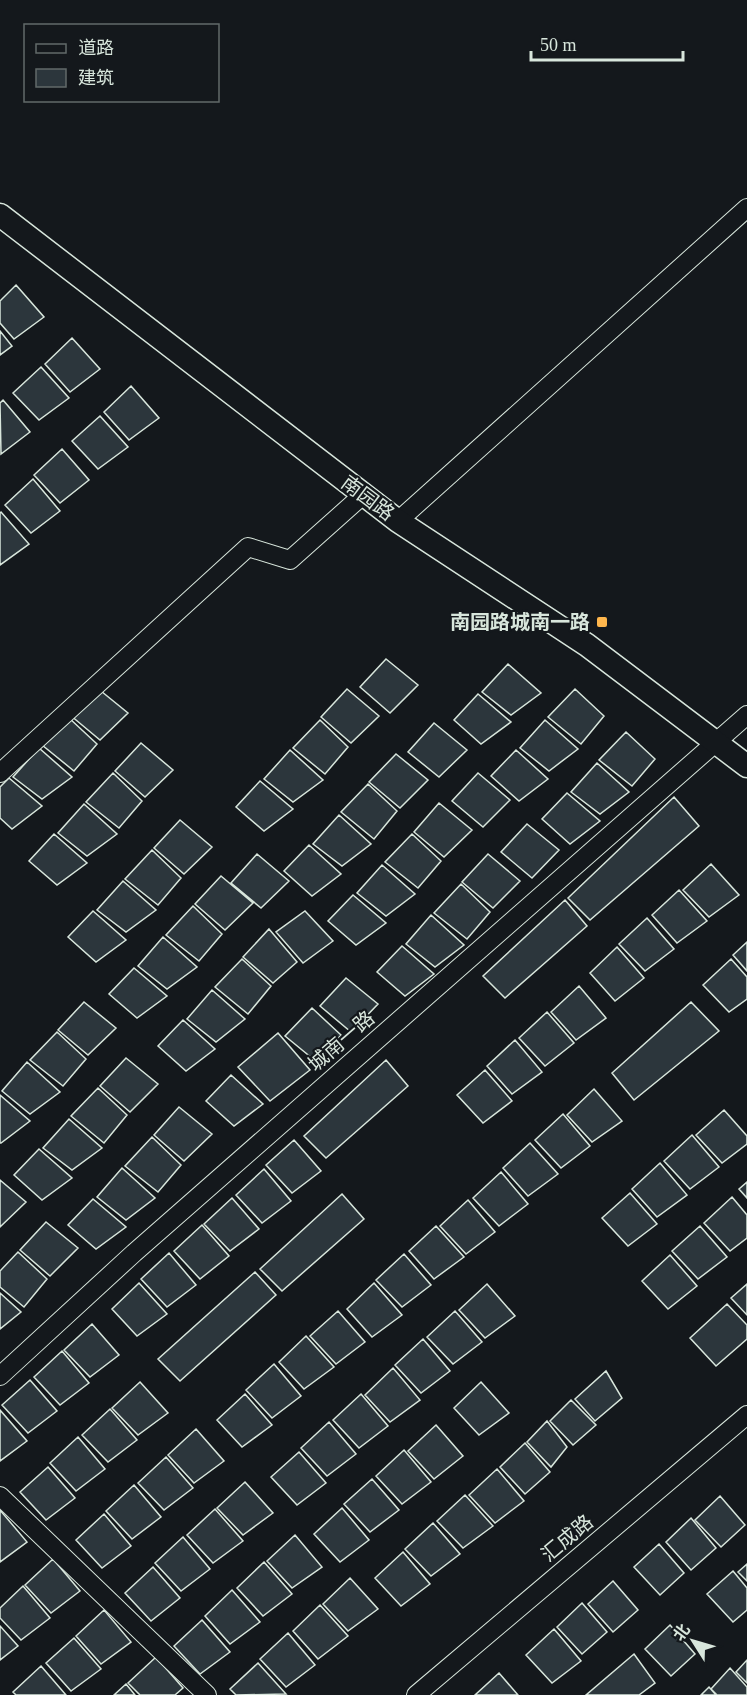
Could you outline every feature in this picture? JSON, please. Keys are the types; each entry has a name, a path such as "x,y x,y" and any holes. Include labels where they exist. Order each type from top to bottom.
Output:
{"street":[{"path":"398,521 747,208"},
{"name":"南园路","path":"0,215 398,521 586,645 747,766"},
{"path":"0,773 248,547 290,560 364,494"},
{"name":"城南一路","path":"0,1376 134,1252 747,716"},
{"name":"汇成路","path":"416,1695 747,1414"},
{"path":"0,1496 207,1695"}],"building":[{"path":"16,285 44,317 14,339 0,323 0,301"},
{"path":"0,331 12,346 0,355"},
{"path":"72,338 100,369 70,392 45,364"},
{"path":"41,367 69,398 39,420 13,393"},
{"path":"131,386 159,418 129,440 104,412"},
{"path":"3,400 30,432 1,454 0,403"},
{"path":"100,416 128,447 98,469 72,441"},
{"path":"62,449 89,480 60,503 34,475"},
{"path":"33,479 60,511 31,533 5,505"},
{"path":"0,513 29,544 0,565"},
{"path":"386,659 418,685 390,713 360,687"},
{"path":"508,664 541,693 511,715 482,692"},
{"path":"96,687 128,713 100,740 70,715"},
{"path":"347,689 379,716 351,743 321,717"},
{"path":"575,689 604,716 581,744 548,717"},
{"path":"478,694 511,722 481,744 454,720"},
{"path":"68,717 97,744 74,771 42,745"},
{"path":"320,720 348,747 325,774 293,748"},
{"path":"545,720 578,749 549,771 520,748"},
{"path":"434,723 467,750 439,777 408,752"},
{"path":"626,732 655,759 632,786 599,760"},
{"path":"141,743 173,770 145,797 115,771"},
{"path":"39,748 72,777 42,799 13,777"},
{"path":"290,750 323,780 293,802 264,779"},
{"path":"516,750 548,779 519,801 491,776"},
{"path":"396,754 428,780 400,808 369,782"},
{"path":"597,763 629,792 600,814 571,792"},
{"path":"113,773 142,801 119,828 86,802"},
{"path":"478,773 510,800 483,827 452,801"},
{"path":"9,778 42,806 12,829 0,818 0,787"},
{"path":"260,781 293,809 264,831 236,807"},
{"path":"368,784 397,811 374,839 341,812"},
{"path":"567,793 600,821 570,844 542,819"},
{"path":"674,797 699,826 590,920 568,898"},
{"path":"439,803 472,830 444,857 414,832"},
{"path":"84,804 117,834 87,856 58,833"},
{"path":"339,815 371,844 342,866 313,844"},
{"path":"180,820 212,847 184,874 154,848"},
{"path":"527,824 559,850 532,878 501,852"},
{"path":"54,834 87,863 57,885 29,861"},
{"path":"412,834 441,861 418,888 385,862"},
{"path":"309,845 341,874 312,896 284,871"},
{"path":"152,850 181,878 158,905 125,879"},
{"path":"257,854 289,881 261,908 231,883"},
{"path":"488,854 520,881 493,908 462,882"},
{"path":"711,864 739,895 709,917 683,890"},
{"path":"382,865 415,894 386,916 357,893"},
{"path":"221,876 253,903 225,930 195,904"},
{"path":"123,881 156,910 126,932 97,910"},
{"path":"461,884 490,912 467,939 434,913"},
{"path":"679,890 707,921 677,943 652,915"},
{"path":"353,895 386,923 356,945 328,921"},
{"path":"565,900 587,926 505,998 483,976"},
{"path":"193,906 222,934 199,961 166,935"},
{"path":"93,911 126,940 96,962 68,937"},
{"path":"305,911 333,941 303,963 276,932"},
{"path":"431,915 464,945 435,967 406,944"},
{"path":"647,918 674,949 645,971 619,944"},
{"path":"269,929 297,962 273,983 243,957"},
{"path":"163,937 197,967 167,989 138,966"},
{"path":"747,942 747,971 733,955"},
{"path":"402,946 434,974 405,996 377,972"},
{"path":"617,947 644,978 615,1001 590,973"},
{"path":"242,959 271,986 248,1014 215,987"},
{"path":"731,959 747,977 747,999 729,1012 703,985"},
{"path":"134,968 167,996 137,1018 109,994"},
{"path":"346,978 378,1004 351,1032 320,1006"},
{"path":"579,986 606,1018 576,1040 551,1012"},
{"path":"212,990 245,1019 216,1042 187,1019"},
{"path":"84,1002 116,1028 88,1055 58,1030"},
{"path":"691,1002 719,1031 634,1100 612,1073"},
{"path":"312,1008 341,1035 318,1063 285,1036"},
{"path":"547,1012 574,1043 545,1066 519,1038"},
{"path":"183,1020 215,1049 186,1071 158,1046"},
{"path":"57,1032 86,1059 63,1086 30,1060"},
{"path":"278,1033 310,1070 270,1101 238,1067"},
{"path":"515,1040 542,1072 512,1094 487,1066"},
{"path":"126,1058 158,1084 130,1112 100,1086"},
{"path":"386,1060 408,1086 326,1158 304,1136"},
{"path":"27,1062 60,1092 30,1114 2,1091"},
{"path":"485,1070 512,1101 483,1123 457,1095"},
{"path":"231,1075 263,1104 234,1126 206,1101"},
{"path":"98,1088 127,1115 104,1143 71,1116"},
{"path":"594,1089 622,1121 592,1142 567,1115"},
{"path":"0,1095 30,1121 1,1143 0,1143"},
{"path":"179,1107 212,1134 184,1161 154,1135"},
{"path":"724,1110 747,1136 747,1144 722,1163 696,1135"},
{"path":"563,1114 590,1146 561,1168 535,1140"},
{"path":"69,1119 102,1148 72,1170 43,1148"},
{"path":"692,1135 719,1167 690,1189 664,1161"},
{"path":"152,1137 181,1165 158,1192 125,1166"},
{"path":"294,1140 321,1171 292,1193 266,1165"},
{"path":"530,1143 558,1174 528,1196 503,1168"},
{"path":"39,1149 72,1178 42,1200 14,1175"},
{"path":"660,1163 687,1195 657,1217 632,1189"},
{"path":"122,1168 155,1198 126,1220 97,1197"},
{"path":"264,1169 291,1201 262,1223 236,1195"},
{"path":"501,1172 528,1204 499,1226 473,1198"},
{"path":"0,1180 26,1202 0,1227"},
{"path":"747,1182 747,1198 739,1189"},
{"path":"630,1193 657,1224 628,1246 602,1218"},
{"path":"342,1194 364,1219 282,1291 260,1269"},
{"path":"732,1197 747,1215 747,1238 730,1251 704,1223"},
{"path":"232,1198 259,1229 230,1251 204,1224"},
{"path":"93,1199 126,1227 96,1249 68,1225"},
{"path":"468,1200 495,1232 466,1254 440,1226"},
{"path":"46,1222 78,1248 50,1276 20,1250"},
{"path":"202,1225 229,1256 200,1279 174,1251"},
{"path":"436,1226 464,1257 434,1279 409,1251"},
{"path":"700,1226 727,1257 698,1279 672,1251"},
{"path":"18,1252 47,1279 24,1307 0,1287 0,1271"},
{"path":"169,1253 196,1285 167,1307 141,1279"},
{"path":"404,1254 431,1285 402,1307 376,1280"},
{"path":"670,1255 697,1286 668,1309 642,1281"},
{"path":"255,1272 276,1295 180,1381 158,1359"},
{"path":"139,1283 167,1314 137,1336 112,1309"},
{"path":"374,1283 402,1315 372,1337 347,1309"},
{"path":"487,1284 515,1316 485,1338 459,1310"},
{"path":"747,1284 747,1315 731,1298"},
{"path":"0,1293 21,1312 0,1329"},
{"path":"727,1304 747,1325 747,1339 716,1366 690,1338"},
{"path":"338,1311 365,1342 336,1364 310,1336"},
{"path":"455,1311 482,1342 453,1364 427,1337"},
{"path":"92,1324 119,1355 90,1377 64,1350"},
{"path":"306,1336 334,1367 304,1389 279,1362"},
{"path":"423,1339 450,1371 421,1393 395,1365"},
{"path":"62,1351 89,1383 60,1405 34,1377"},
{"path":"274,1364 301,1396 272,1418 246,1390"},
{"path":"393,1368 420,1400 390,1422 365,1395"},
{"path":"606,1371 622,1398 595,1421 575,1399"},
{"path":"30,1380 57,1411 28,1433 2,1405"},
{"path":"140,1382 168,1413 138,1435 112,1408"},
{"path":"481,1382 509,1413 479,1435 454,1408"},
{"path":"245,1394 272,1425 242,1447 217,1420"},
{"path":"361,1394 388,1426 359,1448 333,1420"},
{"path":"571,1400 596,1425 573,1445 550,1421"},
{"path":"110,1409 137,1440 108,1462 82,1435"},
{"path":"0,1410 27,1441 0,1461"},
{"path":"547,1421 567,1447 551,1467 527,1442"},
{"path":"329,1422 356,1454 327,1476 301,1448"},
{"path":"436,1425 463,1456 434,1479 408,1451"},
{"path":"196,1429 224,1461 194,1483 168,1455"},
{"path":"78,1437 105,1469 76,1491 50,1463"},
{"path":"525,1443 550,1472 525,1494 500,1467"},
{"path":"404,1450 431,1482 402,1504 376,1476"},
{"path":"299,1452 326,1483 297,1505 271,1477"},
{"path":"166,1457 193,1488 164,1510 138,1483"},
{"path":"48,1467 75,1498 46,1520 20,1492"},
{"path":"497,1469 524,1501 495,1523 469,1495"},
{"path":"372,1479 399,1510 370,1532 344,1504"},
{"path":"245,1482 273,1513 243,1535 217,1508"},
{"path":"134,1485 161,1517 132,1539 106,1511"},
{"path":"465,1495 493,1526 463,1548 437,1521"},
{"path":"720,1496 745,1525 721,1547 695,1520"},
{"path":"342,1508 369,1540 340,1562 314,1534"},
{"path":"215,1509 243,1541 213,1563 187,1535"},
{"path":"0,1510 27,1542 0,1562"},
{"path":"104,1514 131,1546 102,1568 76,1540"},
{"path":"691,1518 716,1548 691,1570 666,1542"},
{"path":"433,1523 460,1554 431,1576 405,1549"},
{"path":"295,1535 322,1567 292,1588 267,1561"},
{"path":"183,1537 210,1569 181,1591 155,1563"},
{"path":"659,1544 684,1573 660,1595 634,1567"},
{"path":"403,1552 430,1584 401,1606 375,1578"},
{"path":"53,1559 80,1591 51,1613 25,1585"},
{"path":"264,1562 292,1594 263,1616 237,1588"},
{"path":"747,1564 747,1581 738,1572"},
{"path":"153,1567 180,1598 151,1621 125,1593"},
{"path":"733,1571 747,1588 747,1610 733,1622 707,1594"},
{"path":"350,1578 378,1609 348,1631 323,1604"},
{"path":"613,1581 638,1610 613,1632 588,1604"},
{"path":"23,1586 50,1618 21,1640 0,1618 0,1608"},
{"path":"232,1590 260,1622 230,1644 205,1616"},
{"path":"582,1603 607,1632 582,1654 557,1627"},
{"path":"320,1605 348,1636 318,1659 293,1631"},
{"path":"104,1610 131,1642 101,1664 76,1636"},
{"path":"202,1620 230,1652 200,1674 174,1646"},
{"path":"670,1625 695,1654 671,1676 645,1649"},
{"path":"0,1626 18,1646 0,1660"},
{"path":"554,1629 581,1661 552,1683 526,1655"},
{"path":"288,1633 315,1665 286,1687 260,1659"},
{"path":"74,1638 101,1669 71,1691 46,1663"},
{"path":"634,1654 655,1683 639,1695 586,1695"},
{"path":"156,1657 183,1688 175,1695 140,1695 128,1683"},
{"path":"747,1660 747,1683 736,1672"},
{"path":"258,1663 286,1694 236,1695 230,1689"},
{"path":"41,1666 66,1695 16,1695 13,1692"},
{"path":"730,1668 747,1687 747,1695 717,1695 711,1689"},
{"path":"499,1673 518,1695 475,1695"},
{"path":"126,1684 135,1695 114,1695"},
{"path":"709,1687 716,1695 701,1695"}],"place":[{"name":"南园路城南一路","path":"602,622"}]}
